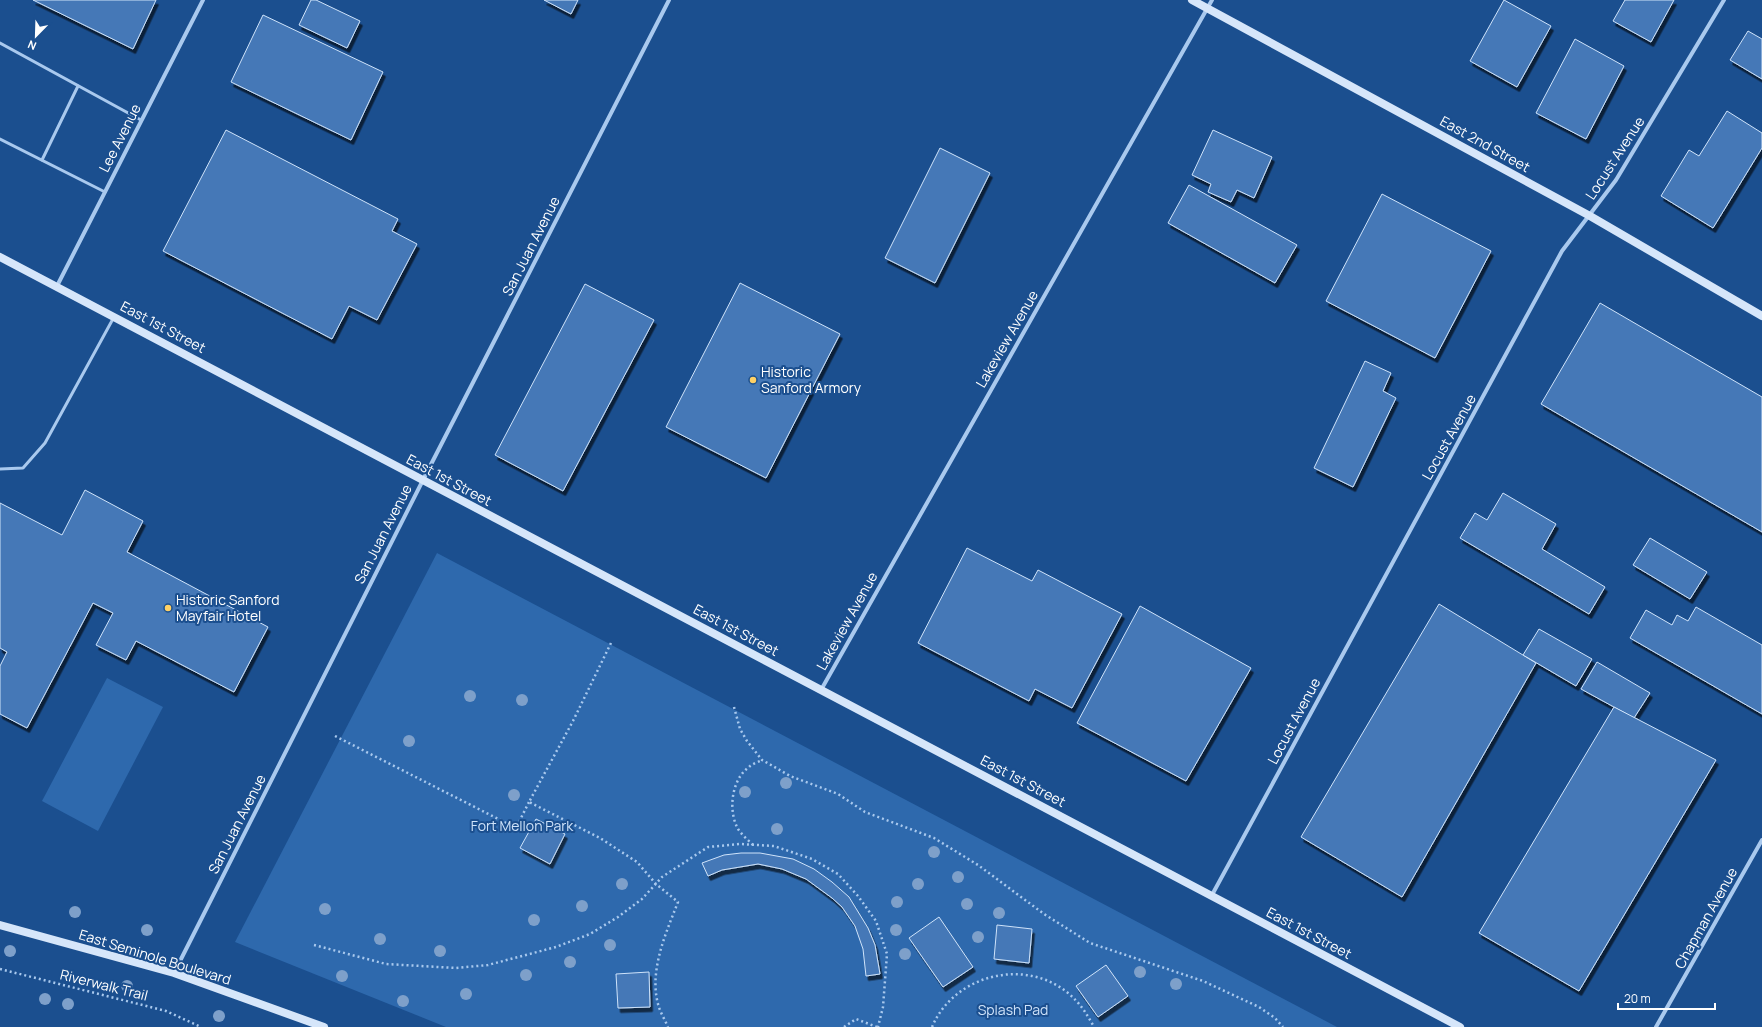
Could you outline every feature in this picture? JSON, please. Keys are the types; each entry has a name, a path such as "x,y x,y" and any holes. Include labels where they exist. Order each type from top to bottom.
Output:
{"street":[{"name":"Lee Avenue","path":"57,286 203,0"},
{"name":"San Juan Avenue","path":"174,973 423,480 669,0"},
{"name":"East 2nd Street","path":"1192,0 1590,216 1762,316"},
{"name":"Lakeview Avenue","path":"821,690 1212,0"},
{"name":"Locust Avenue","path":"1212,895 1562,251 1616,180 1724,0"},
{"name":"East 1st Street","path":"0,257 1460,1027"},
{"name":"Chapman Avenue","path":"1656,1027 1762,840"},
{"name":"East Seminole Boulevard","path":"0,925 174,973 324,1027"}],"lane":[{"path":"0,43 142,120"},
{"path":"42,160 78,86"},
{"path":"0,139 105,192"},
{"path":"0,469 23,468 45,443 114,317"}],"path":[{"path":"335,736 516,828 573,721 611,643"},
{"path":"734,707 740,729 747,741 762,760 790,776 838,794 865,812 934,838 978,865 1044,914 1090,943 1203,981 1259,1007 1275,1018 1283,1027"},
{"path":"753,845 739,830 734,820 734,789 748,767 762,760"},
{"path":"529,802 600,838 638,862 656,884 678,902 660,954 655,981 658,1004 668,1027"},
{"path":"314,945 386,964 456,968 488,965 556,947 590,934 618,917 642,899 662,877 708,847 740,844 774,846 812,859 838,874 858,896 876,921 888,954 883,1007 877,1027 856,1019 844,1027"},
{"name":"Riverwalk Trail","path":"0,969 166,1012 201,1027"},
{"path":"932,1027 935,1019 948,1002 964,988 984,978 1005,974 1027,975 1048,981 1068,993 1084,1009 1094,1027"}],"green space":[{"name":"Fort Mellon Park","path":"437,553 1337,1027 446,1027 235,942"},
{"path":"107,678 163,707 98,831 42,801"}],"building":[{"path":"33,0 156,0 133,49"},
{"path":"311,0 316,0 360,21 347,48 299,25"},
{"path":"544,0 578,0 571,14"},
{"path":"1504,0 1551,26 1517,87 1470,61"},
{"path":"1625,0 1674,0 1651,42 1613,21"},
{"path":"263,15 383,72 351,140 231,82"},
{"path":"1748,31 1762,39 1762,79 1730,60"},
{"path":"1575,39 1624,66 1586,139 1536,113"},
{"path":"1727,111 1762,133 1762,148 1713,228 1661,196 1689,150 1699,156"},
{"path":"226,130 398,219 392,231 417,244 377,320 349,306 332,339 163,251"},
{"path":"1213,130 1272,157 1254,198 1237,190 1231,202 1208,192 1211,184 1192,175"},
{"path":"940,148 990,173 935,283 885,258"},
{"path":"1189,185 1297,245 1275,283 1168,223"},
{"path":"1382,194 1491,251 1435,358 1326,301"},
{"name":"Historic Sanford Armory","path":"740,283 840,334 766,478 666,427"},
{"path":"585,284 654,320 563,491 495,455"},
{"path":"1600,303 1762,397 1762,532 1541,404"},
{"path":"1365,361 1391,373 1383,391 1396,398 1353,487 1314,468"},
{"name":"Historic Sanford Mayfair Hotel","path":"85,490 143,521 127,552 268,627 234,692 136,641 126,660 96,645 113,613 93,603 27,728 0,714 0,666 7,652 0,648 0,503 62,535"},
{"path":"1503,493 1556,524 1542,549 1605,587 1589,614 1460,538 1475,513 1487,520"},
{"path":"1650,538 1707,572 1690,599 1633,565"},
{"path":"967,548 1032,581 1038,570 1122,614 1072,708 1035,689 1029,701 918,643"},
{"path":"1439,604 1536,663 1402,897 1301,837"},
{"path":"1140,606 1251,668 1186,781 1077,723"},
{"path":"1696,607 1762,645 1762,714 1630,638 1646,610 1672,625 1677,615 1688,621"},
{"path":"1539,629 1592,659 1576,686 1523,655"},
{"path":"1597,662 1650,693 1634,718 1581,689"},
{"path":"1614,707 1716,760 1579,991 1479,933"},
{"path":"536,819 565,834 550,864 520,848"},
{"path":"760,853 793,859 814,869 832,882 849,897 868,928 875,945 880,974 866,976 863,949 855,926 842,907 806,879 782,869 758,864 722,870 708,876 702,863 724,855"},
{"path":"939,917 973,967 943,987 909,938"},
{"path":"997,925 1032,929 1029,963 994,959"},
{"path":"1106,965 1128,996 1098,1017 1076,986"},
{"path":"649,972 650,1007 618,1008 616,974"}],"place":[{"name":"Historic Sanford Armory","path":"753,380"},
{"name":"Historic Sanford Mayfair Hotel","path":"168,608"}],"park label":[{"name":"Splash Pad","path":"1013,1010"}]}
